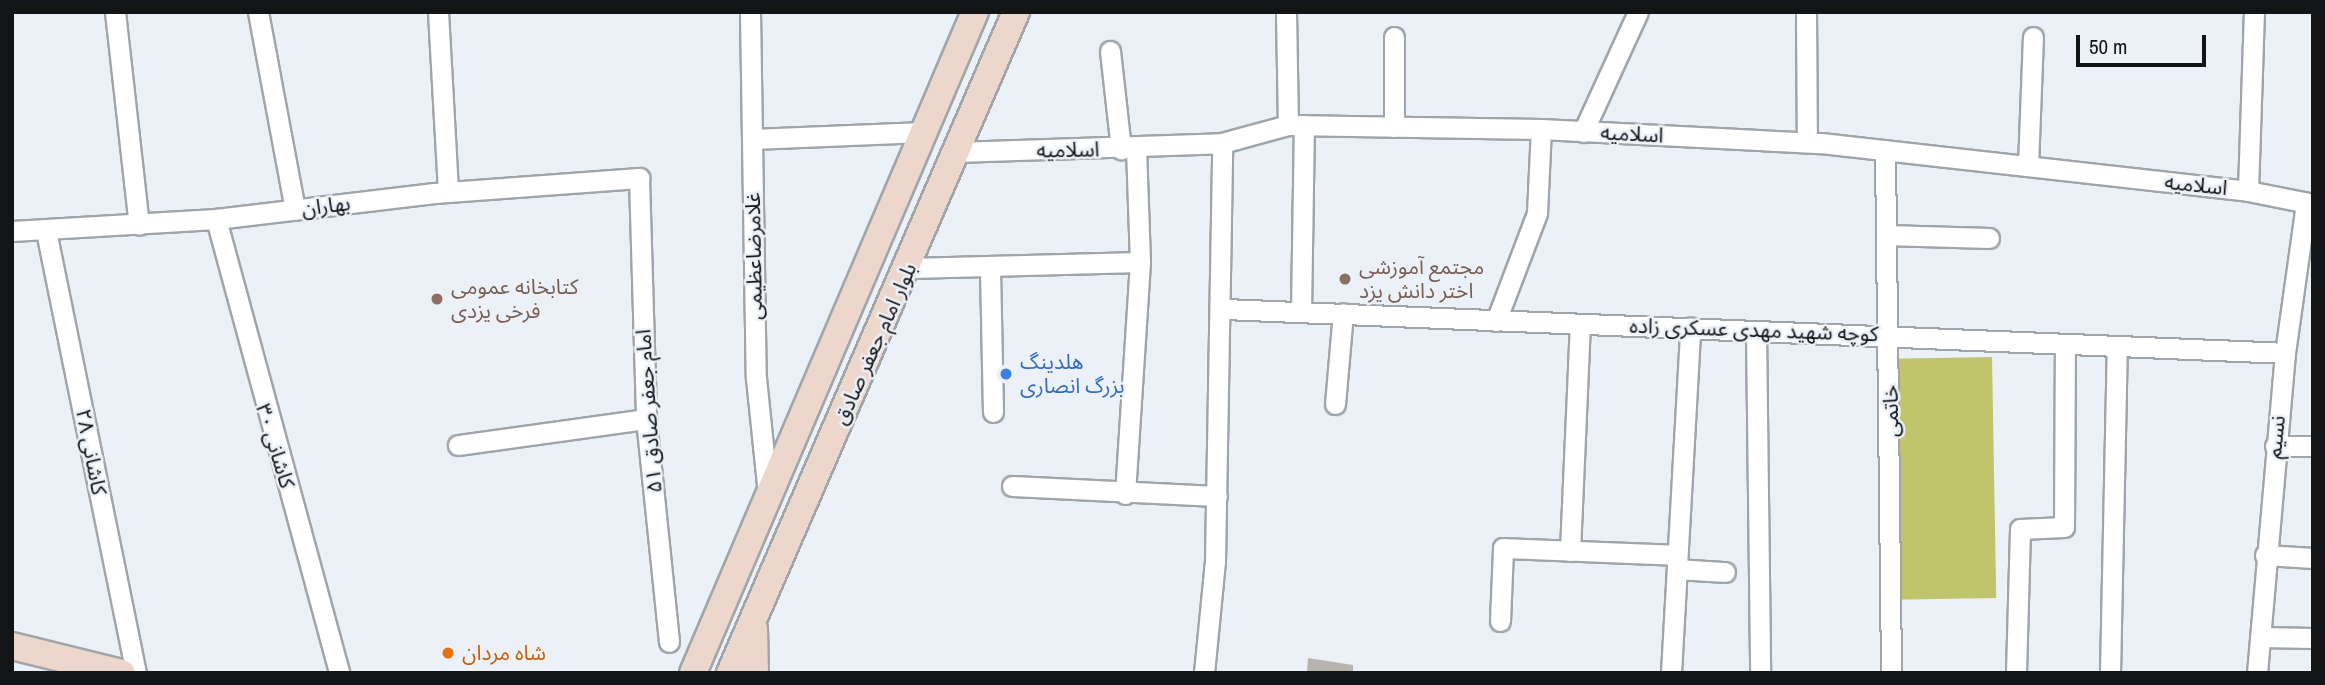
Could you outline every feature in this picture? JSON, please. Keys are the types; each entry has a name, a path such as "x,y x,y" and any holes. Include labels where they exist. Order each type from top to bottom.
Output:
{"main road":[{"name":"بلوار امام جعفر صادق","path":"694,673 975,12"},
{"name":"بلوار امام جعفر صادق","path":"730,673 909,268 1016,12"},
{"path":"754,617 755,673"},
{"path":"12,646 122,673"},
{"path":"683,673 704,648"},
{"path":"12,663 53,673"}],"street":[{"path":"115,12 139,225"},
{"path":"258,12 295,210"},
{"path":"438,12 448,192"},
{"name":"غلامرضاعظیمی","path":"750,12 756,378 768,499"},
{"path":"1286,12 1296,125 1301,312"},
{"path":"1583,132 1638,12"},
{"path":"1807,12 1807,142"},
{"path":"2248,191 2254,12"},
{"path":"1394,37 1394,127"},
{"path":"2028,166 2033,37"},
{"path":"1110,51 1128,149 1140,262 1125,494"},
{"name":"اسلامیه","path":"956,152 1128,149 1222,143 1296,125 1541,130 1807,142 2248,191 2310,204"},
{"path":"1496,321 1537,213 1541,130"},
{"path":"752,139 924,132"},
{"path":"1205,673 1217,496 1224,309 1222,143"},
{"name":"خاتمی","path":"1885,150 1891,673"},
{"name":"بهاران","path":"12,231 216,219 448,192 639,178"},
{"name":"امام جعفر صادق ۵۱","path":"639,178 646,419 669,642"},
{"name":"نسیم","path":"2258,673 2264,555 2285,353 2310,204"},
{"name":"کاشانی ۳۰","path":"216,219 339,673"},
{"name":"کاشانی ۲۸","path":"46,231 136,673"},
{"path":"1886,235 1989,238"},
{"path":"909,268 990,269 1140,262"},
{"path":"990,269 993,412"},
{"name":"کوچه شهید مهدی عسکری زاده","path":"1224,309 2285,353"},
{"path":"1335,404 1343,313"},
{"path":"1570,551 1580,324"},
{"path":"1671,673 1690,328"},
{"path":"1756,331 1759,673"},
{"path":"2016,673 2020,529 2064,527 2065,344"},
{"path":"2110,673 2117,346"},
{"path":"458,445 646,419"},
{"path":"2275,446 2313,446"},
{"path":"1012,486 1125,494 1217,496"},
{"path":"1500,621 1503,548 1570,551 1677,562 1725,572"},
{"path":"2264,555 2313,558"},
{"path":"2260,637 2313,638"}],"green space":[{"path":"1992,357 1996,598 1894,600 1890,359"}],"building":[{"path":"1308,658 1353,665 1353,673 1307,673"}],"place":[{"name":"مجتمع آموزشی اختر دانش یزد","path":"1345,279"},
{"name":"کتابخانه عمومی فرخی یزدی","path":"437,299"},
{"name":"هلدینگ بزرگ انصاری","path":"1006,374"},
{"name":"شاه مردان","path":"448,653"}]}
